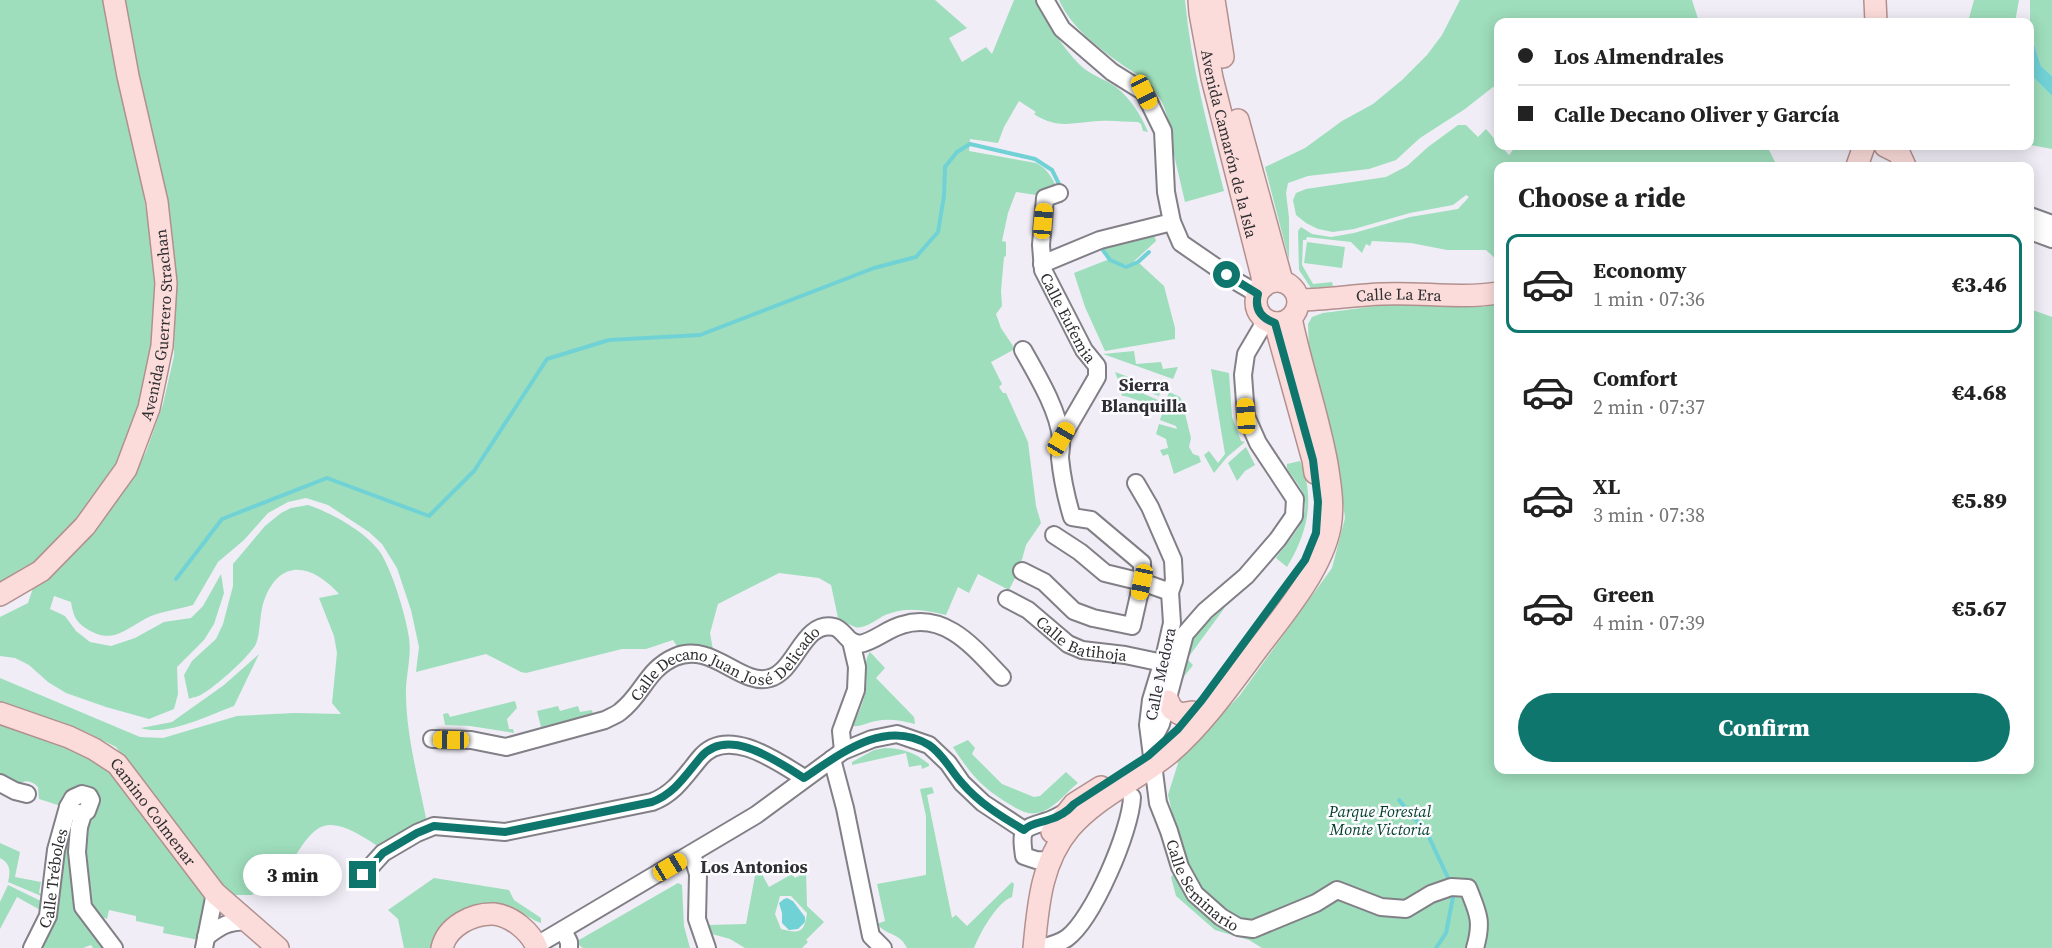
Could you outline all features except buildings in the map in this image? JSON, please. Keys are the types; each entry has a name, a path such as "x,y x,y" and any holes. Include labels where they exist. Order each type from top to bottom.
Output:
{"main road":[{"name":"Avenida Guerrero Strachan","path":"0,595 41,571 85,526 126,469 150,408 162,346 166,283 157,202 128,76 114,0"},
{"name":"Avenida Camarón de la Isla","path":"1199,0 1212,78 1268,287"},
{"name":"Avenida Camarón de la Isla","path":"1214,0 1225,74 1268,287"},
{"path":"1875,0 1876,18"},
{"path":"1021,948 1029,889 1043,861 1070,829 1102,800 1122,795 1153,761 1305,560 1316,533 1318,502 1313,460 1283,315 1296,291 1289,284 1268,287 1257,307 1283,315 1296,342 1322,436 1331,488 1330,527 1317,562 1296,598 1235,680 1179,744 1153,761 1074,804 1066,812 1043,845 1043,861 1034,948"},
{"name":"Calle La Era","path":"1283,315 1317,300 1383,294 1472,297 1494,294"},
{"path":"1168,701 1172,709 1180,714 1192,712"},
{"name":"Camino Colmenar","path":"0,713 69,738 94,749 117,764 215,893 278,948"},
{"path":"442,948 454,927 470,917 495,914 519,923 537,946"}],"street":[{"path":"1044,0 1062,29 1112,72 1144,92 1163,132 1166,192 1172,222 1181,243 1239,284 1268,287"},
{"name":"Calle Eufemia","path":"1059,193 1045,198 1041,245 1043,270 1084,350 1097,366 1097,377 1061,439"},
{"path":"2034,217 2052,224"},
{"path":"1042,264 1100,240 1172,222"},
{"path":"2034,232 2052,239"},
{"path":"1153,761 1185,634 1204,611 1246,576 1278,539 1294,516 1294,499 1258,443 1246,416 1243,375 1246,354 1283,315"},
{"path":"1022,571 1044,582 1074,611 1093,618 1132,626 1142,582 1142,563 1091,520 1072,517 1065,492 1060,455 1061,439 1052,407 1039,377 1023,350"},
{"name":"Calle Medora","path":"1136,483 1150,507 1173,560 1174,581 1170,592 1172,623 1151,700 1148,725 1153,761"},
{"path":"1054,535 1080,552 1105,573 1170,592"},
{"name":"Calle Batihoja","path":"1007,599 1028,610 1068,644 1082,650 1125,655 1162,663"},
{"name":"Calle Decano Juan José Delicado","path":"432,739 471,740 506,747 605,720 620,713 632,701 657,666 677,656 692,653 709,656 759,679 770,678 787,668 802,642 824,627 836,627 851,641 860,644 904,624 934,622 963,638 1002,677"},
{"path":"851,641 857,667 856,690 841,731 838,755 845,807 871,936 883,948"},
{"path":"537,946 756,815 838,755 872,739 897,734 930,745 948,763 962,783 983,803 1024,830"},
{"path":"363,875 383,853 434,826 505,832 652,802 662,798 682,781 702,755 717,745 735,744 747,747 804,778"},
{"name":"Calle Seminario","path":"1153,761 1158,803 1180,867 1195,894 1221,917 1238,927 1253,929 1316,903 1337,890 1381,907 1406,909 1431,894 1451,887 1468,888 1480,919 1475,948"},
{"path":"0,783 27,794"},
{"path":"1041,948 1066,938 1086,916 1106,877 1127,827 1132,809 1122,795"},
{"name":"Calle Tréboles","path":"32,948 48,916 56,850 75,811 79,827 77,852 83,907 114,948"},
{"path":"1043,861 1024,856 1022,844 1024,830 1029,825 1049,820 1066,812"},
{"path":"692,854 698,874 697,919 707,948"},
{"path":"205,943 215,893"},
{"path":"205,943 223,925 247,921"},
{"path":"563,930 569,942 569,948"}],"green space":[{"path":"0,0 105,0 151,234 155,261 157,317 148,367 133,422 110,474 88,507 61,537 32,564 0,587"},
{"path":"123,0 935,0 967,28 949,38 962,62 986,47 992,54 1014,0 1035,0 1055,34 1073,58 1084,68 1112,84 1121,92 1135,108 1148,132 1143,131 1138,122 1104,121 1058,124 1034,114 1036,112 1019,101 998,143 970,139 969,151 1040,165 1049,174 1058,190 1043,196 1016,192 1008,213 1002,241 1006,242 1006,256 1004,257 1001,291 1002,306 996,314 1001,328 1015,349 991,362 1002,384 999,387 1003,393 1006,393 1028,442 1036,506 1041,523 1026,545 1019,570 1009,590 978,574 969,593 958,587 946,615 923,610 900,610 859,628 838,618 831,585 819,578 779,573 718,604 710,633 713,650 678,648 673,640 646,649 622,649 526,673 486,654 416,672 419,647 411,610 397,568 382,544 369,532 328,505 306,498 288,502 268,513 244,540 218,562 193,605 156,614 120,633 105,636 80,624 75,617 71,602 54,596 50,609 65,616 76,631 90,642 111,646 135,638 164,622 191,618 203,606 221,574 224,593 214,624 204,640 177,667 178,694 174,709 149,719 106,707 66,693 48,682 29,665 15,658 0,656 0,617 28,603 33,588 82,546 129,483 146,452 163,404 174,356 175,267 164,201"},
{"path":"1059,0 1185,0 1196,72 1224,191 1185,202 1168,129 1170,128 1169,123 1159,97 1145,81 1087,37 1071,20"},
{"path":"1460,0 1692,0 1698,18 1494,18 1494,87 1420,138 1396,160 1369,169 1308,176 1288,183 1286,193 1289,218 1289,260 1265,167 1305,148 1342,121 1373,104 1427,55 1442,35"},
{"path":"1974,0 2019,0 2016,18 1969,18"},
{"path":"2030,0 2052,0 2052,76 2041,66 2034,44 2034,18 2030,18"},
{"path":"2034,78 2052,96 2052,149 2034,146"},
{"path":"1458,125 1466,125 1478,137 1486,129 1494,138 1494,150 1505,150 1509,155 1513,150 1769,150 1775,162 1494,162 1494,257 1486,250 1447,250 1411,243 1372,241 1370,246 1366,244 1362,253 1351,242 1307,237 1303,240 1302,265 1313,284 1332,282 1333,286 1311,288 1299,270 1298,231 1301,227 1312,234 1331,237 1354,233 1410,217 1458,209 1469,197 1466,195 1453,205 1333,232 1318,229 1296,215 1293,200 1296,193 1306,189 1386,177 1407,166"},
{"path":"1153,231 1156,241 1130,265 1120,264 1113,260 1102,245"},
{"path":"1307,242 1345,247 1342,268 1304,263"},
{"path":"1107,260 1125,268 1139,263 1164,286 1175,328 1175,339 1105,351 1085,307 1074,273"},
{"name":"Parque Forestal Monte Victoria","path":"1399,303 1484,307 1494,304 1494,774 2034,774 2034,310 2052,317 2052,948 1262,948 1249,940 1215,930 1176,896 1171,877 1184,862 1168,795 1179,760 1240,695 1332,568 1345,518 1339,472 1309,353 1308,324 1312,317 1323,313"},
{"path":"1134,351 1136,364 1161,362 1163,369 1178,367 1173,379 1103,354"},
{"path":"1211,369 1229,373 1232,417 1241,441 1245,442 1227,457 1214,473 1204,455 1209,451 1218,463 1225,454"},
{"path":"1115,372 1161,389 1159,396 1145,391 1144,394 1158,400 1156,406 1122,396 1120,387 1135,392 1136,388 1119,382"},
{"path":"1169,392 1180,397 1182,401 1191,438 1189,447 1193,454 1199,456 1201,462 1174,474 1168,454 1163,456 1160,450 1168,448 1166,439 1156,434 1159,424 1177,429 1176,426 1160,420"},
{"path":"1246,447 1255,465 1245,471 1237,481 1228,463"},
{"path":"1300,461 1308,489 1307,516 1300,542 1287,567 1276,558 1297,530 1305,505 1303,492 1287,468 1287,464"},
{"path":"308,505 327,512 366,537 380,552 394,581 409,638 407,713 427,823 381,848 343,827 326,825 308,838 294,858 283,856 252,895 234,895 204,867 116,747 86,732 0,704 0,678 140,737 163,738 237,716 294,713 341,714 332,703 337,653 334,636 319,598 339,594 329,584 309,572 289,571 280,576 272,585 263,604 256,644 223,679 201,695 189,699 184,675 192,661 216,639 223,624 233,586 233,564 265,526 281,513 291,508"},
{"path":"1226,606 1187,659 1193,665 1179,683 1194,634"},
{"path":"870,652 885,668 876,678 914,717 915,724 886,720 853,726 865,694 866,661"},
{"path":"259,654 234,706 163,730 141,728 172,722 224,685"},
{"path":"515,701 517,708 507,719 509,729 513,729 514,733 470,726 445,725 443,714 448,713 450,717"},
{"path":"558,706 560,711 578,706 580,712 592,710 593,714 541,727 537,711"},
{"path":"0,722 74,745 108,766 205,895 199,940 163,933 164,927 136,921 136,916 109,910 107,919 102,917 100,919 91,906 84,839 89,818 98,808 98,799 94,790 82,787 74,789 67,795 61,806 39,799 38,787 33,783 25,781 17,786 0,777"},
{"path":"968,740 975,748 972,754 1002,784 1034,797 1040,796 1066,772 1078,783 1049,808 1037,813 1023,812 992,793 966,765 953,747"},
{"path":"885,748 914,754 929,766 922,769 921,765 909,767 906,753 852,765 852,762 874,750"},
{"path":"932,787 934,793 927,795 952,918 956,915 967,926 1012,882 1014,884 1012,897 995,911 974,948 907,948 900,939 877,924 885,921 877,884 926,875 926,816 920,789"},
{"path":"71,819 72,854 107,948 93,948 91,945 83,948 40,948 58,910 62,852"},
{"path":"0,843 20,852 15,877 41,882 39,893 46,895 46,898 8,882 9,868 0,858"},
{"path":"757,865 769,887 792,874 795,878 806,872 807,906 824,922 806,940 808,942 802,948 745,948 730,939 712,934 709,925 746,924","holes":["780,896 791,896 807,913 804,925 797,931 781,929 775,914"]},
{"path":"434,878 509,890 514,900 541,918 541,923 508,908 468,909 459,912 445,922 439,929 432,948 404,948 398,919 388,910"},
{"path":"678,883 682,885 684,926 690,948 583,948 579,945 579,940"},
{"path":"8,885 45,903 42,911 17,897 0,929 0,902"}],"water":[{"path":"2034,44 2041,66 2052,76 2052,96 2034,78"},
{"path":"787,898 793,901 805,917 805,922 798,929 789,930 782,923 779,903"}],"waterway":[{"path":"176,579 222,519 327,478 429,516 474,471 547,359 609,340 700,335 874,268 916,257 938,232 944,196 945,167 957,152 970,144 1035,159 1052,170 1061,188"},
{"path":"1100,246 1110,260 1126,267 1138,262 1149,252"},
{"path":"1399,800 1427,833 1450,882"},
{"path":"1436,948 1446,933 1453,897"}],"district":[{"name":"Sierra Blanquilla","path":"1144,395"},
{"name":"Los Antonios","path":"754,867"}],"route":[{"path":"363,875 383,853 434,826 505,832 652,802 674,789 702,755 717,745 735,744 747,747 804,778 843,751 872,739 897,734 930,745 948,763 962,783 983,803 1024,830 1029,825 1049,820 1066,812 1074,804 1148,756 1178,729 1242,647 1305,560 1316,533 1318,502 1313,460 1275,323 1266,320 1259,313 1256,300 1258,294 1227,275"}]}
